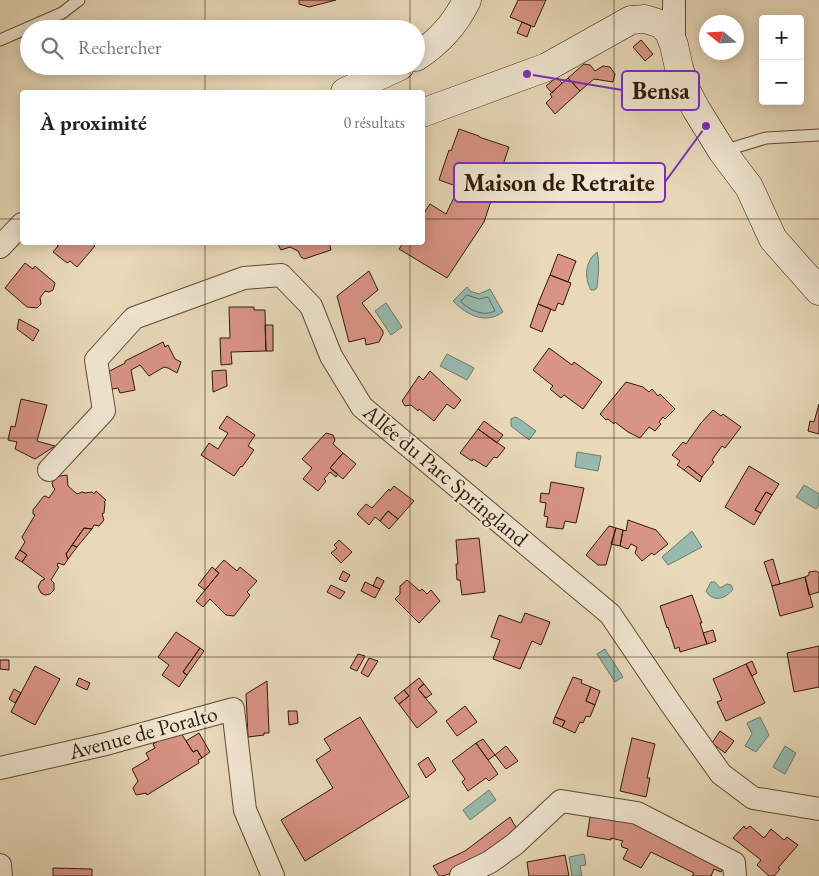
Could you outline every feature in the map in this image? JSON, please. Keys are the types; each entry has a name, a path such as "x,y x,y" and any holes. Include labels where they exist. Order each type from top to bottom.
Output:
{"main road":[{"path":"425,52 431,48 448,29 467,0"},
{"path":"425,112 547,67 631,20 645,19 661,24 668,32 674,45 678,68 686,90 722,151 749,187 773,239 819,290"},
{"path":"348,90 381,75"}],"street":[{"path":"674,0 674,45"},
{"path":"0,247 20,226"},
{"name":"Allée du Parc Springland","path":"49,470 104,411 96,360 134,318 244,278 281,275 311,306 331,356 362,407 610,614 721,774 753,798 819,809"},
{"name":"Avenue de Poralto","path":"0,768 106,744 233,709 245,810 273,876"},
{"path":"461,876 490,862 515,844 561,801 637,812 734,863 735,876"},
{"path":"0,865 1,876"}],"lane":[{"path":"46,20 62,13 79,0"},
{"path":"0,40 20,31"},
{"path":"722,151 766,138 819,135"}],"water":[{"path":"597,252 599,265 597,288 591,290 587,280 587,270 590,260"},
{"path":"467,287 470,291 479,294 490,289 503,312 490,318 483,318 464,310 453,301"},
{"path":"386,303 402,327 391,335 375,311"},
{"path":"447,354 474,368 467,380 440,366"},
{"path":"515,417 536,431 529,440 511,426 511,419"},
{"path":"577,452 601,456 598,471 575,467"},
{"path":"804,485 819,494 819,505 816,509 796,497"},
{"path":"692,531 702,547 668,565 662,557"},
{"path":"711,582 715,582 720,588 727,584 731,585 733,589 723,597 712,597 706,591"},
{"path":"605,649 623,677 615,682 597,654"},
{"path":"760,717 769,735 756,752 745,746 752,734 747,723"},
{"path":"785,746 796,753 785,774 773,767"},
{"path":"489,790 496,800 470,820 463,810"},
{"path":"584,854 586,865 580,866 582,876 572,876 569,857"}],"building":[{"path":"299,0 336,0 309,7 299,4"},
{"path":"518,0 546,0 534,27 510,17"},
{"path":"522,22 531,26 527,37 517,33"},
{"path":"641,40 653,54 645,61 633,47"},
{"path":"584,64 590,65 595,71 603,66 610,67 615,74 613,82 594,79 580,91 568,78"},
{"path":"557,77 562,83 552,93 546,86"},
{"path":"568,78 580,91 555,114 546,103 552,97 550,94"},
{"path":"459,129 509,147 484,222 447,278 399,249 402,245 425,245 425,212 430,204 446,214 459,187 439,180 449,150 451,151"},
{"path":"278,245 330,245 331,250 304,259 298,251 290,247 281,250"},
{"path":"58,246 95,246 77,267 70,261 67,263 53,252"},
{"path":"558,254 576,261 568,282 550,275"},
{"path":"25,263 33,269 35,266 55,283 53,290 45,291 40,298 41,304 37,308 27,307 5,288"},
{"path":"369,271 378,290 362,303 383,331 383,334 379,342 366,345 365,338 349,342 337,296"},
{"path":"550,275 571,283 563,305 558,303 555,311 538,304"},
{"path":"538,304 551,309 542,332 530,327"},
{"path":"229,307 254,307 254,310 265,310 266,351 231,352 232,364 221,365 220,338 230,338"},
{"path":"19,319 39,330 33,341 17,329"},
{"path":"265,325 273,325 273,351 266,351"},
{"path":"163,342 165,347 168,345 175,359 181,362 177,373 164,367 149,376 140,365 131,370 135,390 120,393 118,388 112,389 106,373"},
{"path":"549,348 572,365 574,362 602,382 583,409 564,395 561,398 550,389 553,386 533,370"},
{"path":"226,370 227,386 213,392 212,371"},
{"path":"430,371 461,400 454,409 447,404 434,421 419,409 418,411 411,405 405,406 402,401 419,376 423,380"},
{"path":"626,382 643,387 649,392 652,389 675,409 665,419 663,417 659,422 661,424 655,431 649,427 640,438 615,422 614,424 608,419 606,420 600,414"},
{"path":"21,399 47,405 37,441 55,446 35,459 15,449 17,442 8,440 11,426 15,427"},
{"path":"819,404 819,434 808,431 810,421 814,422"},
{"path":"713,410 721,416 723,414 741,427 725,448 722,446 712,460 714,462 702,477 688,466 684,470 677,465 680,461 672,455 683,442 686,444"},
{"path":"227,416 255,435 248,446 254,450 234,476 201,455 209,443 218,449 228,433 219,428"},
{"path":"484,421 503,435 497,443 478,429"},
{"path":"478,429 505,448 486,467 460,453"},
{"path":"326,433 333,435 335,440 333,444 343,453 330,468 338,474 336,477 330,472 318,491 303,479 312,468 302,459"},
{"path":"343,453 356,464 343,479 330,468"},
{"path":"688,466 702,477 700,482 684,470"},
{"path":"749,466 779,484 772,495 766,492 755,510 761,513 754,525 725,507"},
{"path":"67,475 68,486 77,494 92,492 94,494 96,491 106,500 104,502 104,513 102,514 104,520 99,526 94,525 92,529 84,528 66,554 68,559 64,565 58,563 57,566 59,567 51,580 54,583 54,590 50,594 45,595 41,593 38,587 41,581 45,579 22,562 27,555 20,550 25,542 22,537 35,515 33,510 43,497 49,498 55,489 52,483 55,479 54,477"},
{"path":"551,482 584,488 576,523 565,521 563,529 546,527 548,517 544,516 546,503 540,502 541,493 549,494"},
{"path":"394,486 414,501 398,519 388,511 380,521 375,517 369,525 357,514 366,504 372,508"},
{"path":"766,492 772,495 761,513 755,510"},
{"path":"388,511 398,519 389,529 380,521"},
{"path":"628,520 656,530 668,544 654,555 652,553 642,561 635,553 637,547 631,544 628,549 620,546 623,530 626,531"},
{"path":"609,526 616,528 606,565 598,565 586,555"},
{"path":"84,528 92,529 77,547 72,545"},
{"path":"616,528 623,530 620,546 611,544"},
{"path":"479,538 485,592 462,595 460,580 457,580 456,540"},
{"path":"339,540 352,552 341,563 331,553 337,548 334,545"},
{"path":"72,545 77,547 68,559 66,554"},
{"path":"20,550 27,555 22,562 15,558"},
{"path":"773,559 780,584 772,586 764,562"},
{"path":"224,560 237,571 240,567 257,581 247,592 250,595 234,616 226,615 210,599 203,607 196,601 219,573 215,570"},
{"path":"212,567 219,573 205,590 198,585"},
{"path":"343,571 350,575 346,582 339,579"},
{"path":"816,571 819,573 819,592 809,595 805,577 809,575 809,572"},
{"path":"377,577 384,581 380,589 373,586"},
{"path":"805,577 813,607 780,616 772,586"},
{"path":"407,580 420,591 422,589 427,594 431,590 440,601 419,623 395,599 400,594 400,586"},
{"path":"365,582 380,589 375,598 361,591"},
{"path":"331,585 345,592 340,599 327,592"},
{"path":"692,595 707,644 680,652 679,647 675,649 660,606"},
{"path":"525,613 550,622 541,645 532,641 520,669 493,659 500,640 491,637 499,615 521,623"},
{"path":"713,630 716,641 707,644 703,633"},
{"path":"176,632 200,648 183,672 187,675 179,687 162,675 169,665 158,657"},
{"path":"819,646 819,687 794,692 787,653"},
{"path":"200,648 204,651 187,675 183,672"},
{"path":"358,654 365,656 357,671 350,668"},
{"path":"369,658 378,661 368,677 361,673"},
{"path":"0,660 9,660 9,670 0,669"},
{"path":"752,661 757,673 752,676 746,664"},
{"path":"746,664 765,703 726,721 717,702 722,700 713,679"},
{"path":"35,666 60,679 35,725 11,712"},
{"path":"573,677 582,680 581,683 591,687 586,701 595,705 590,717 586,716 583,723 580,722 575,733 562,727 565,721 555,717"},
{"path":"79,678 90,683 87,690 76,685"},
{"path":"419,678 424,684 418,689 437,712 417,728 399,704 409,696 404,690"},
{"path":"267,681 269,733 248,737 246,694"},
{"path":"424,684 432,694 426,698 418,689"},
{"path":"591,687 600,691 595,705 586,701"},
{"path":"14,689 21,693 15,703 9,699"},
{"path":"404,690 409,696 399,704 394,698"},
{"path":"465,706 477,722 457,736 446,721"},
{"path":"288,711 297,711 298,723 289,725"},
{"path":"360,717 409,797 305,861 281,820 333,788 316,760 331,750 324,739"},
{"path":"555,717 565,721 562,727 553,723"},
{"path":"720,731 734,741 725,753 712,743"},
{"path":"181,733 193,752 197,750 202,758 198,760 199,763 147,795 146,793 136,795 133,788 138,781 132,769 149,759 146,753 155,748 153,744 157,742 155,739"},
{"path":"199,733 210,752 202,758 197,750 193,752 186,741"},
{"path":"632,738 655,744 647,778 650,778 646,797 620,791"},
{"path":"483,739 495,755 488,760 476,743"},
{"path":"476,743 498,774 489,781 486,778 468,791 462,782 465,779 452,761"},
{"path":"506,746 518,761 506,769 495,755"},
{"path":"428,757 436,770 426,778 418,764"},
{"path":"591,811 637,819 725,866 721,872 714,869 711,876 692,876 694,873 651,852 641,868 623,859 628,849 622,847 623,841 587,836"},
{"path":"510,817 519,833 476,864 439,876 433,866 465,851"},
{"path":"744,826 746,829 750,826 764,838 771,829 784,840 787,837 798,845 778,868 780,869 774,876 769,876 757,865 761,860 733,838"},
{"path":"565,855 569,876 529,876 527,862"},
{"path":"53,868 92,869 92,876 53,876"}],"place":[{"name":"Bensa","path":"527,74"},
{"name":"Maison de Retraite","path":"706,126"}]}
